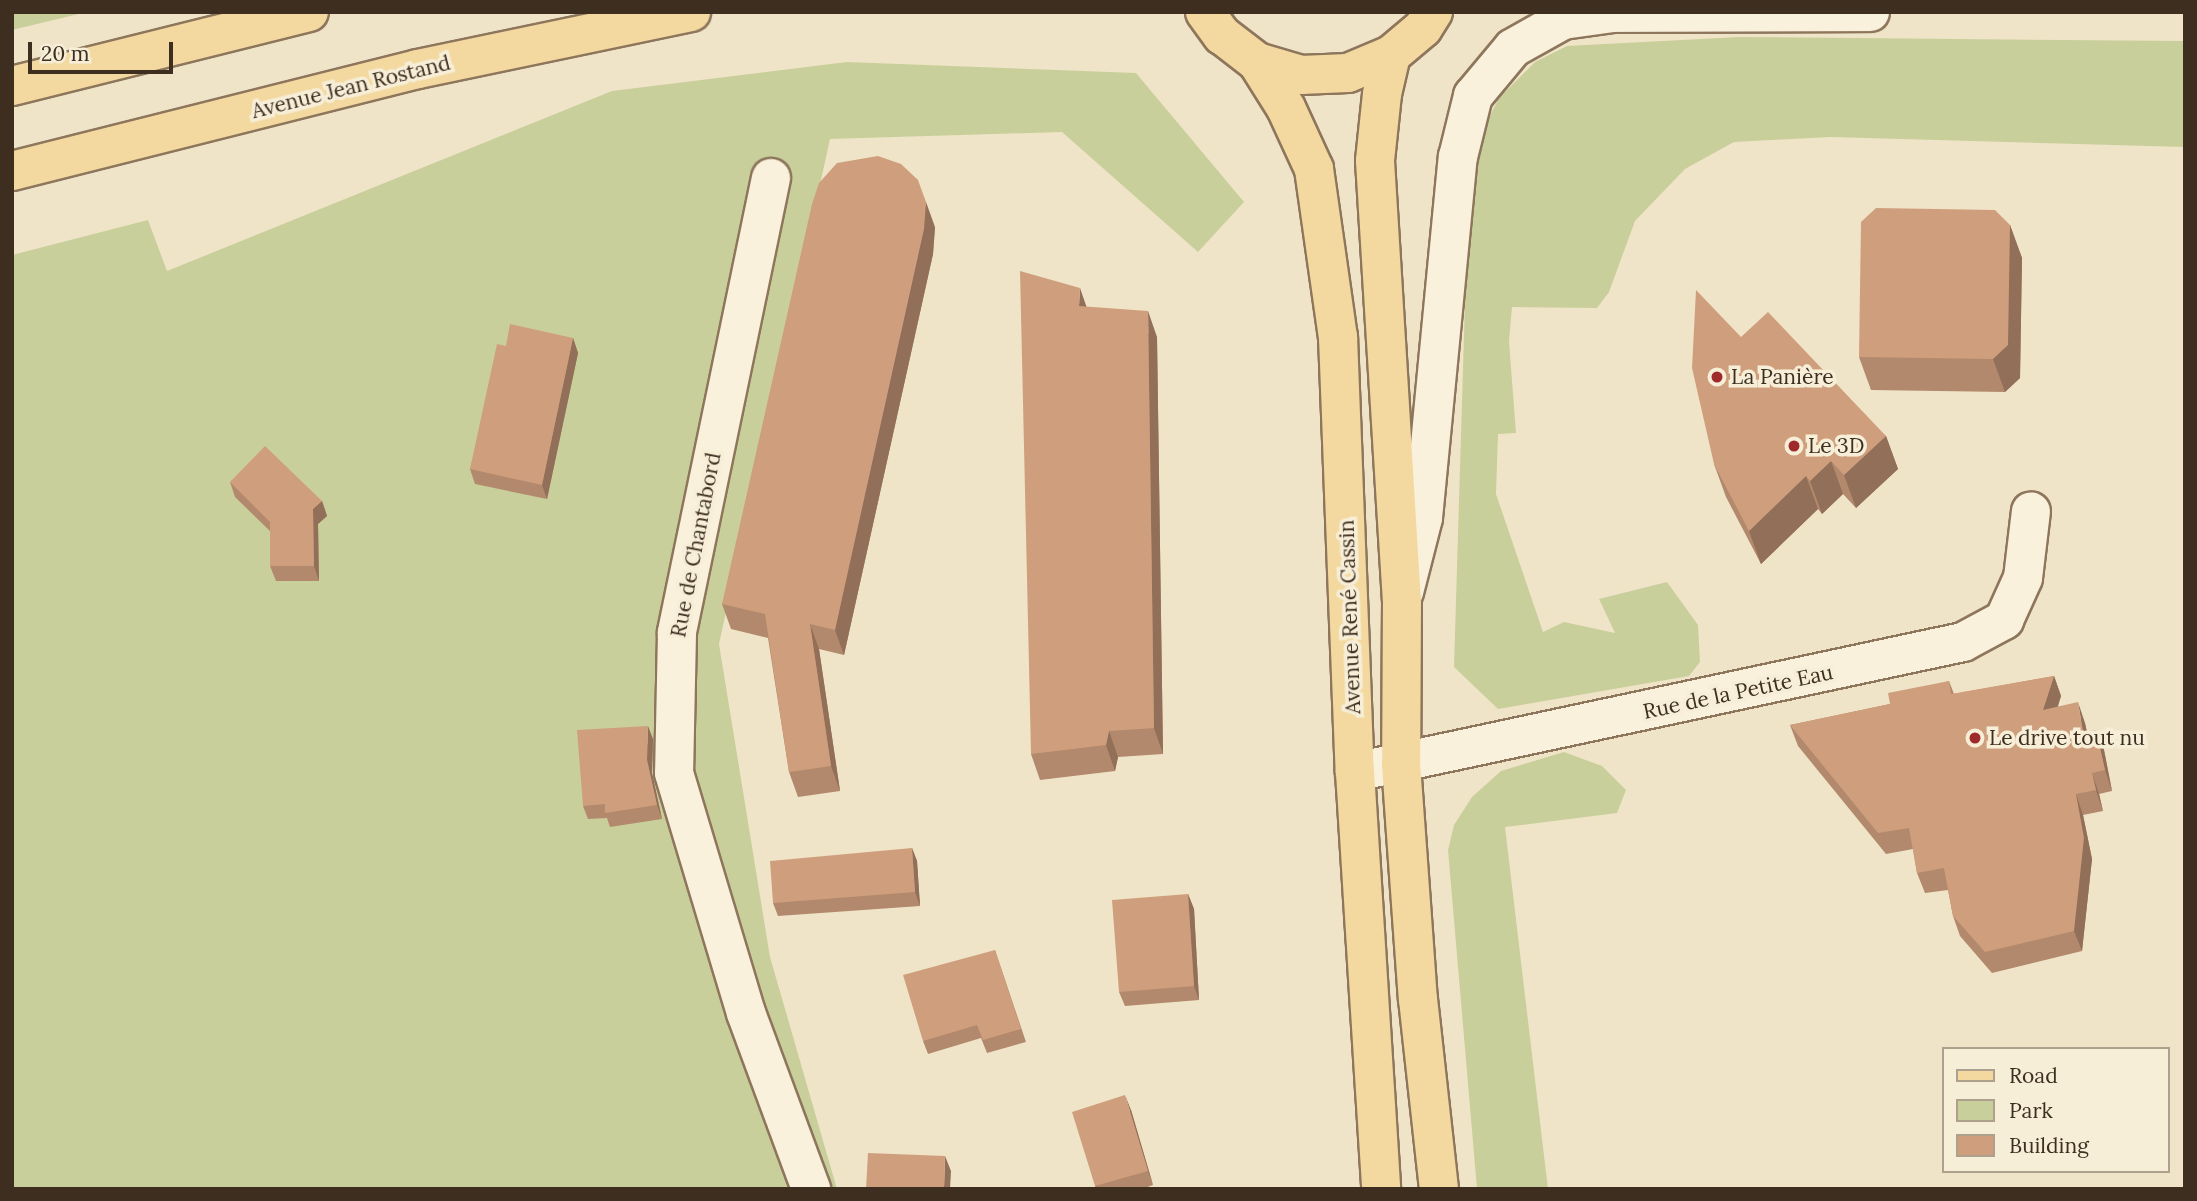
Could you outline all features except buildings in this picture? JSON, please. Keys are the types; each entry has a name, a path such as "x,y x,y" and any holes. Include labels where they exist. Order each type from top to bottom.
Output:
{"main road":[{"path":"12,86 309,12"},
{"name":"Avenue Jean Rostand","path":"12,171 418,69 691,12"},
{"path":"1205,12 1222,35 1257,62 1301,75 1348,74 1391,55 1423,28 1433,12"},
{"path":"1391,55 1381,94 1376,161 1402,600 1401,764 1418,999 1439,1189"},
{"name":"Avenue René Cassin","path":"1257,62 1286,108 1314,169 1328,244 1342,419 1355,772 1381,1189"}],"street":[{"path":"1402,600 1423,518 1458,157 1473,96 1513,48 1563,20 1612,13 1870,12"},
{"name":"Rue de Chantabord","path":"771,178 677,632 674,773 746,1013 811,1189"},
{"name":"Rue de la Petite Eau","path":"1355,772 1963,642 2004,620 2023,578 2031,511"}],"green space":[{"path":"12,12 87,12 12,30"},
{"path":"1739,37 2185,41 2185,147 1830,137 1734,142 1685,169 1635,221 1609,292 1597,308 1512,307 1509,341 1516,433 1498,434 1496,494 1543,632 1564,622 1615,633 1599,599 1667,582 1698,625 1700,662 1689,676 1498,709 1454,667 1466,268 1479,137 1499,98 1535,62 1567,46"},
{"path":"847,62 1136,73 1244,202 1198,252 1062,132 830,139 719,644 770,957 837,1189 12,1189 12,255 148,220 167,271 612,91"},
{"path":"1564,752 1602,766 1626,790 1617,813 1505,827 1548,1189 1477,1189 1448,850 1454,825 1472,797 1501,771"}],"place":[{"name":"La Panière","path":"1717,377"},
{"name":"Le 3D","path":"1794,446"},
{"name":"Le drive tout nu","path":"1975,738"}]}
